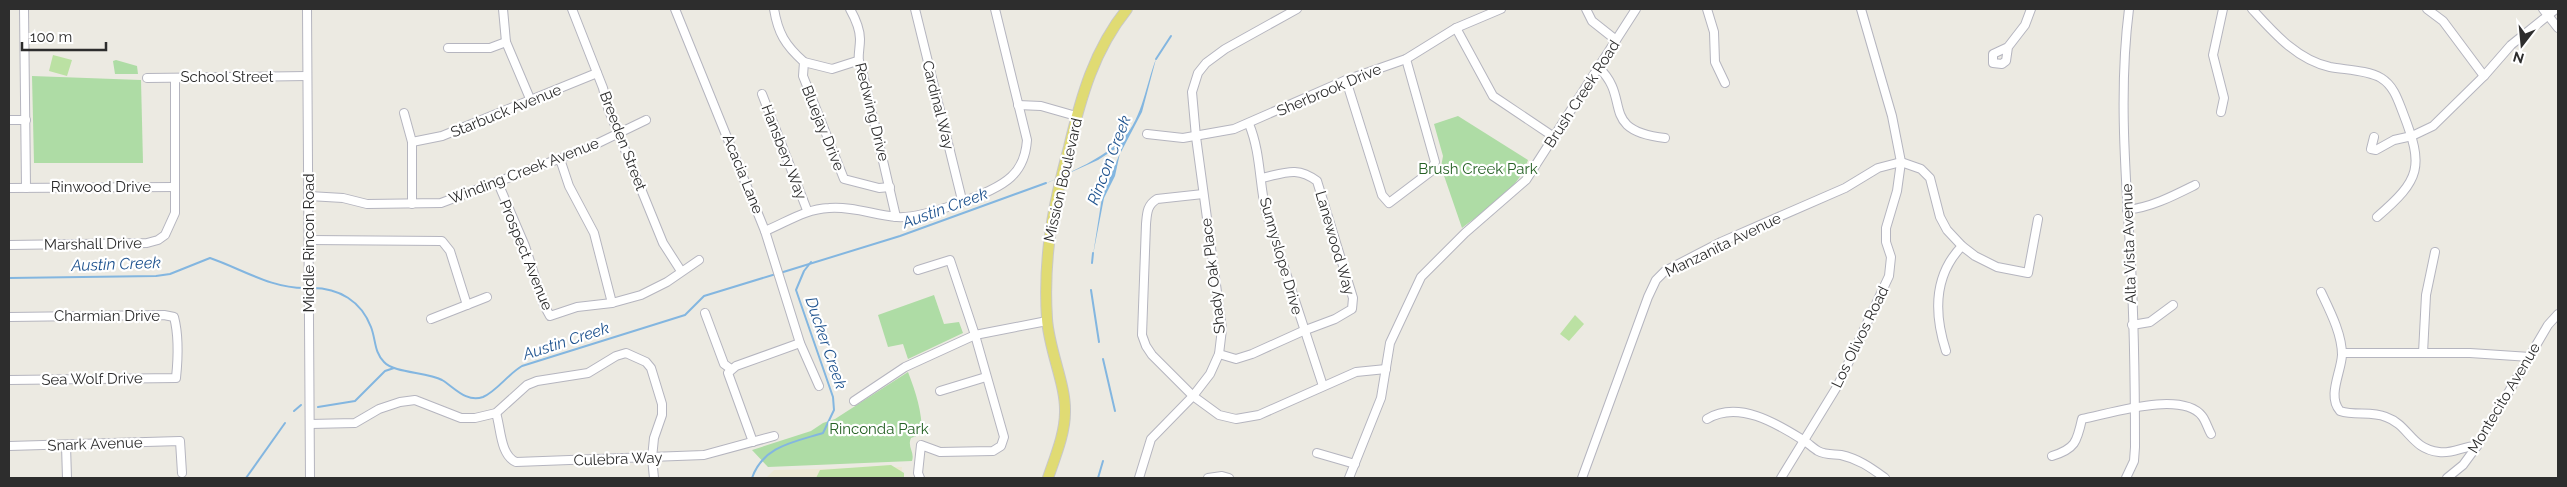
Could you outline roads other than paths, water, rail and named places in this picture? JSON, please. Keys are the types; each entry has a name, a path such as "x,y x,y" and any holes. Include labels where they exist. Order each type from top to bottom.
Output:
{"main road":[{"name":"Mission Boulevard","path":"1048,478 1063,430 1065,412 1047,321 1047,255 1051,217 1076,116 1098,52 1127,9"}],"street":[{"path":"24,9 26,188"},
{"name":"Middle Rincon Road","path":"307,9 310,240 310,478"},
{"path":"503,9 506,42 531,101"},
{"name":"Breeden Street","path":"572,9 597,73 608,108 663,243 681,271"},
{"name":"Acacia Lane","path":"675,9 765,231 800,343 818,386"},
{"path":"774,9 778,31 795,54 804,62 832,69 857,61"},
{"name":"Redwing Drive","path":"850,9 856,19 860,39 857,61 862,70 896,217"},
{"name":"Cardinal Way","path":"915,9 962,200"},
{"path":"765,231 807,210 845,208 896,217 914,217 998,186 1009,179 1020,166 1027,140 995,9"},
{"name":"Shady Oak Place","path":"1139,478 1152,439 1193,396 1210,374 1219,354 1222,329 1203,194 1192,92 1198,74 1206,63 1225,49 1296,9"},
{"name":"Sherbrook Drive","path":"1147,134 1183,138 1196,137 1249,124 1346,80 1406,59 1456,28 1501,9"},
{"path":"1586,9 1592,21 1616,40"},
{"name":"Brush Creek Road","path":"1349,478 1381,398 1392,337 1421,277 1465,233 1526,180 1636,9"},
{"path":"1707,9 1714,32 1715,62 1725,83"},
{"name":"Los Olivos Road","path":"1781,478 1838,385 1889,276 1891,257 1886,242 1886,228 1897,191 1901,162 1892,116 1861,9"},
{"path":"2008,47 2024,25 2031,9"},
{"name":"Alta Vista Avenue","path":"2126,478 2134,461 2135,406 2123,68 2129,9"},
{"path":"2221,112 2224,98 2213,55 2223,9"},
{"path":"2252,9 2274,32 2306,58 2328,67 2374,75 2382,79 2395,93 2412,136 2416,158 2413,179 2403,194 2377,217"},
{"path":"2427,9 2443,21 2484,76"},
{"path":"2374,138 2371,149 2376,150 2394,140 2412,136 2433,126 2545,12 2556,9"},
{"path":"2545,12 2558,28"},
{"path":"1456,28 1493,96 1554,138"},
{"path":"448,48 490,48 506,42"},
{"path":"1346,80 1382,195 1389,203 1430,172 1435,162 1406,59"},
{"name":"Bluejay Drive","path":"804,62 803,76 844,179 879,188 890,187"},
{"path":"1599,68 1606,75 1622,118 1627,126 1638,134 1665,138"},
{"name":"Starbuck Avenue","path":"412,142 442,136 597,73"},
{"name":"School Street","path":"147,78 307,76"},
{"name":"Marshall Drive","path":"9,245 147,243 158,240 165,235 173,222 175,213 175,78"},
{"name":"Hansbery Way","path":"762,94 807,210"},
{"path":"1018,105 1041,106 1076,116"},
{"path":"404,113 412,142 412,204"},
{"path":"9,120 26,120"},
{"name":"Winding Creek Avenue","path":"309,196 343,198 367,204 441,203 560,158 646,120"},
{"name":"Sunnyslope Drive","path":"1249,124 1255,138 1262,178 1262,197 1266,212 1303,331 1323,386"},
{"path":"560,158 569,186 594,233 612,303"},
{"path":"1901,162 1921,169 1930,178 1940,217 1947,230 1974,256 1997,267 2028,272 2038,219"},
{"name":"Manzanita Avenue","path":"1582,478 1648,297 1660,275 1721,242 1845,188 1878,168 1901,162"},
{"name":"Lanewood Way","path":"1219,354 1236,359 1252,354 1335,319 1352,309 1353,298 1317,181 1305,172 1292,171 1262,178"},
{"name":"Prospect Avenue","path":"498,183 525,246 544,305 550,316 577,307 612,303 641,295 667,282 699,260"},
{"path":"2127,210 2144,208 2196,185"},
{"name":"Rinwood Drive","path":"9,188 175,187"},
{"path":"1203,194 1152,202 1147,209 1146,224 1142,335 1152,355 1193,396 1219,415 1236,419 1259,415 1356,372 1386,369"},
{"path":"310,240 442,241 450,251 467,305"},
{"path":"1946,351 1938,326 1937,299 1949,264 1962,246"},
{"path":"2423,353 2426,295 2434,252"},
{"path":"918,270 950,260 975,335 1004,438 1001,446 993,451 940,452 920,445 918,473 920,478"},
{"path":"2321,292 2331,313 2342,353 2334,399 2340,411 2375,414 2393,420 2416,444 2431,451 2452,453 2477,446"},
{"path":"431,319 487,297"},
{"path":"2132,325 2150,322 2173,305"},
{"path":"705,313 724,364 730,369"},
{"name":"Montecito Avenue","path":"2447,478 2463,465 2477,446 2548,325 2558,314"},
{"name":"Charmian Drive","path":"9,317 164,315 174,317 177,327 176,378"},
{"path":"854,402 905,367 975,335 1047,321"},
{"path":"730,369 800,343"},
{"path":"310,424 355,423 379,409 400,402 415,400 461,418 475,418 496,413 528,385 536,381 588,373 616,356 626,353 634,354 651,368 662,404 662,415 654,438 652,458 654,478"},
{"path":"2342,353 2506,354 2530,356"},
{"path":"730,369 729,379 752,442"},
{"path":"940,391 986,377"},
{"name":"Sea Wolf Drive","path":"9,380 176,378"},
{"path":"2052,456 2067,452 2075,444 2082,419 2135,406 2171,404 2193,410 2202,416 2210,434"},
{"name":"Culebra Way","path":"496,413 505,451 516,462 704,455 774,436"},
{"path":"1707,419 1716,413 1748,413 1804,440 1820,452 1842,455 1864,463 1885,478"},
{"name":"Snark Avenue","path":"9,446 180,442 182,473"},
{"path":"66,446 67,478"},
{"path":"1317,453 1355,464"},
{"path":"1208,478 1222,476 1229,478"}],"water":[{"path":"1156,59 1142,112 1121,152 1121,145 1098,160 1045,184 1097,158 1124,137 1140,110"},
{"path":"1120,153 1115,176 1104,198 1093,255 1102,197"}],"waterway":[{"name":"Rincon Creek","path":"1156,59 1171,36"},
{"name":"Austin Creek","path":"780,273 900,236 1046,183"},
{"name":"Rincon Creek","path":"1092,263 1093,253"},
{"name":"Austin Creek","path":"9,278 156,276 170,274 210,258 269,282 307,288"},
{"name":"Ducker Creek","path":"752,478 757,467 772,452 791,443 823,433 834,410 833,397 796,290 804,271 811,262"},
{"name":"Austin Creek","path":"312,288 340,293 355,303 367,318 378,354 389,366 436,377 466,396 477,398 483,397 498,387 522,366 685,315 704,296 776,274"},
{"name":"Rincon Creek","path":"1091,290 1099,342"},
{"name":"Rincon Creek","path":"1103,359 1115,411"},
{"path":"318,407 355,401 385,371 394,368"},
{"path":"294,411 301,405"},
{"path":"246,478 285,423"},
{"name":"Rincon Creek","path":"1098,478 1103,461"}],"park label":[{"name":"Brush Creek Park","path":"1478,169"},
{"name":"Rinconda Park","path":"879,429"}]}
